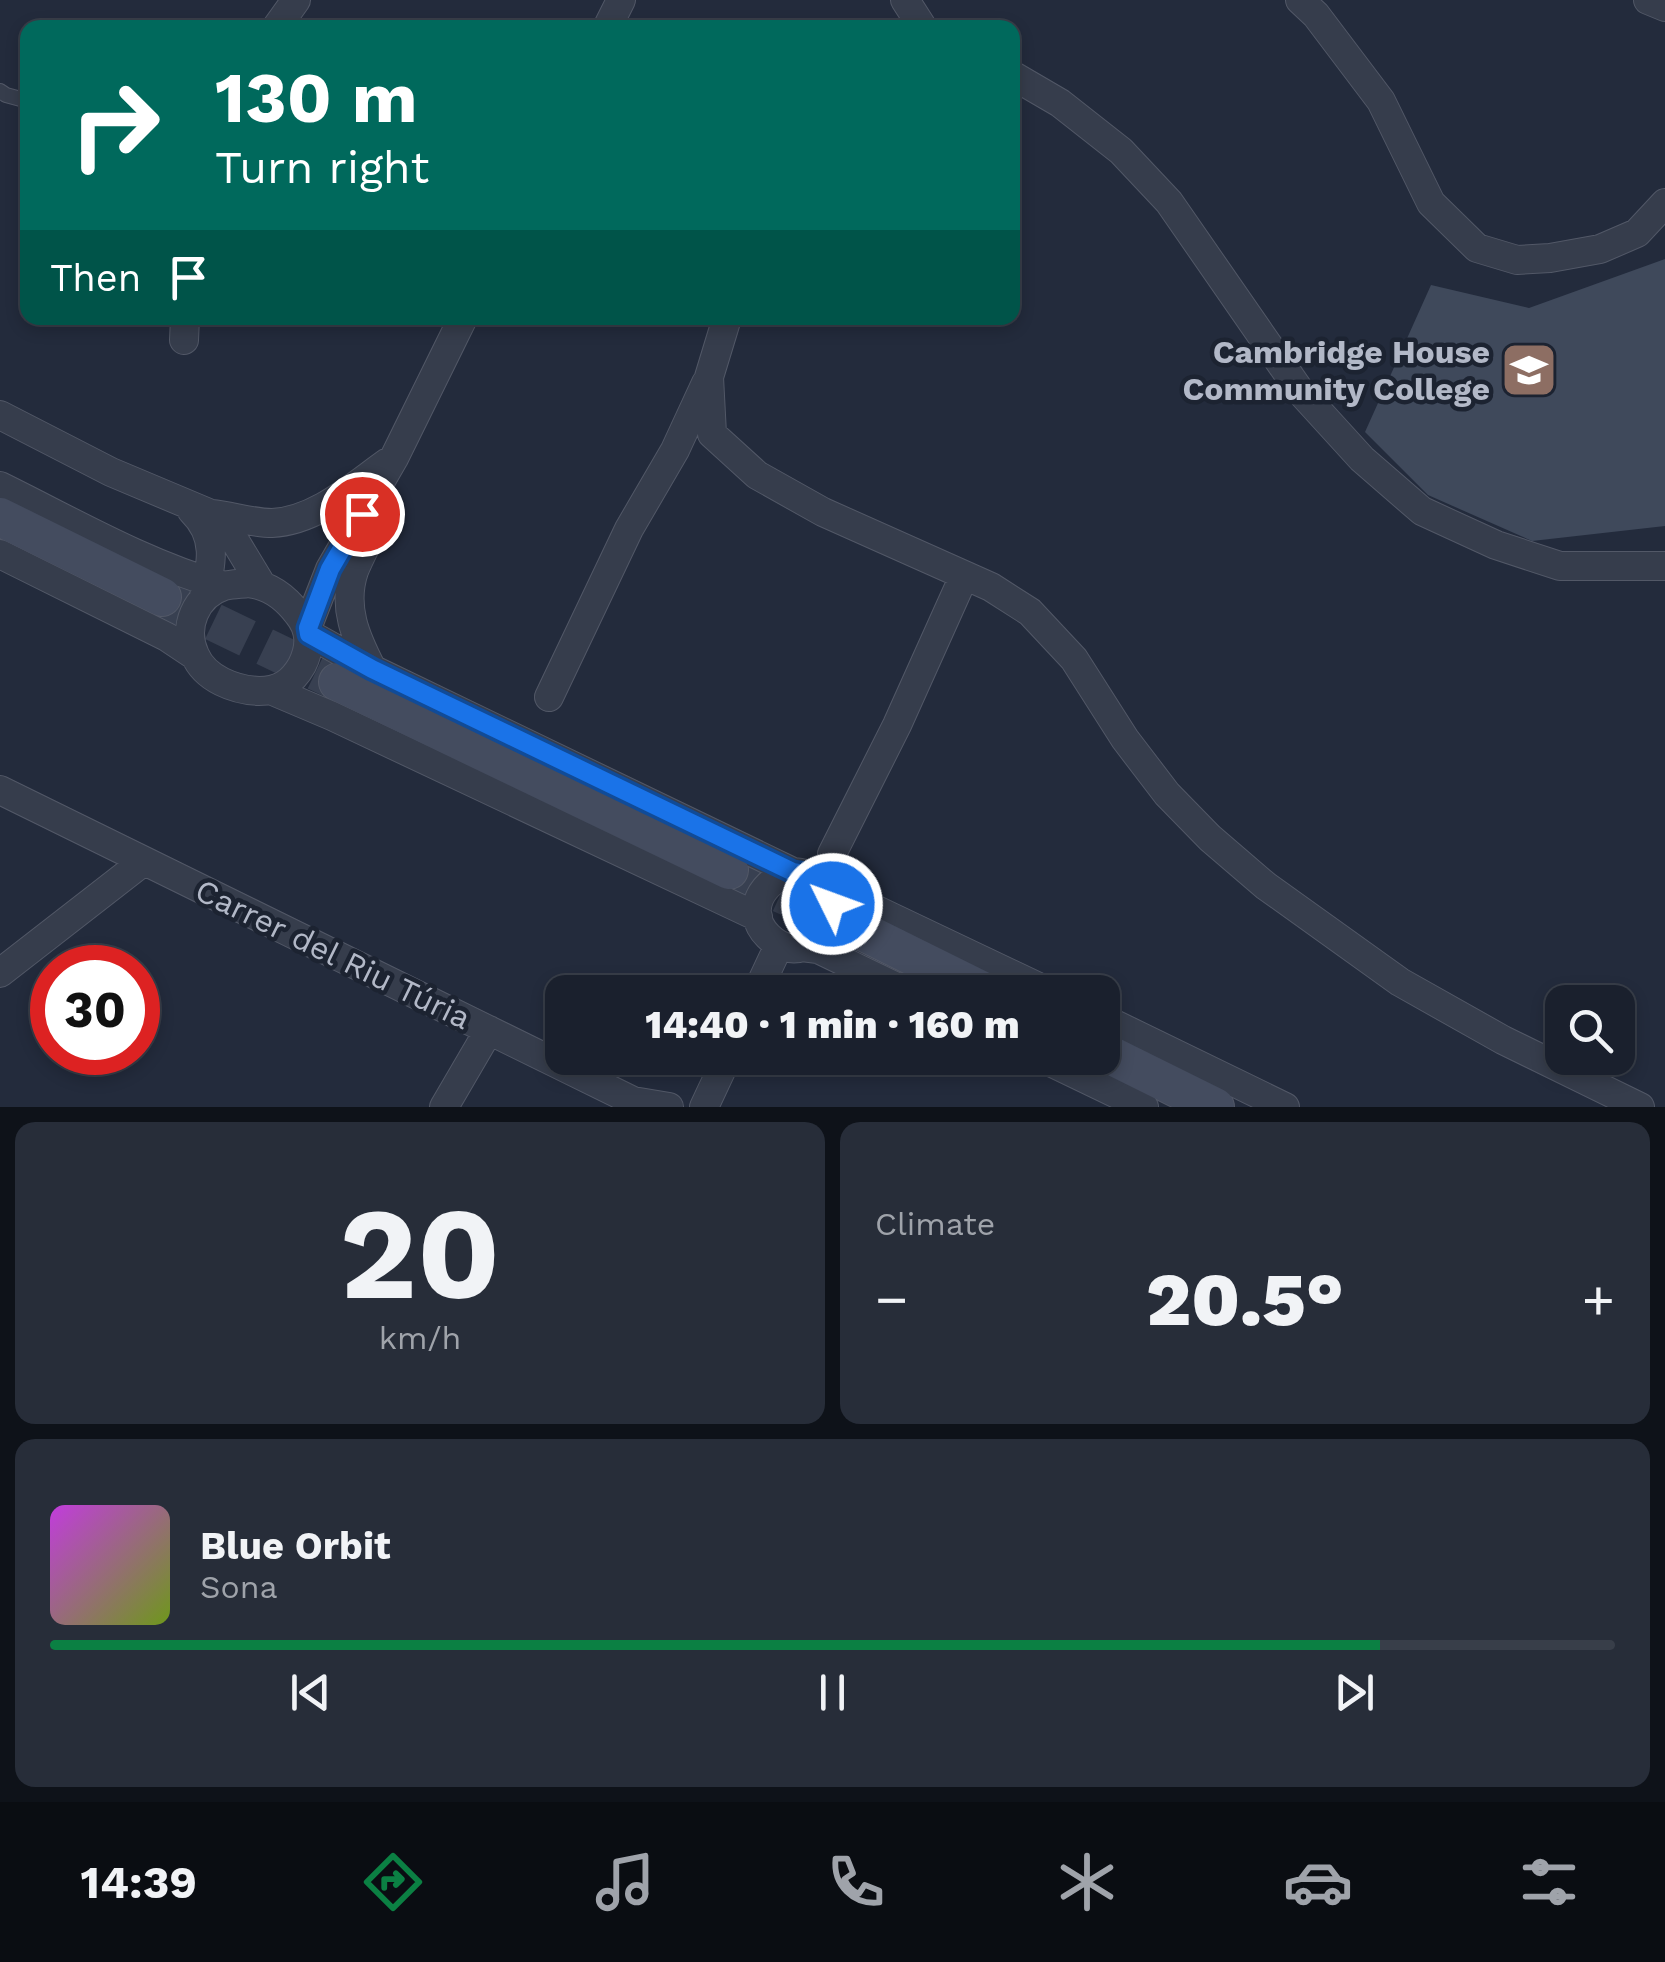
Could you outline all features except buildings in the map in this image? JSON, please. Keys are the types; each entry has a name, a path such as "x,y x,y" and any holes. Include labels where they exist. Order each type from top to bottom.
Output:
{"main road":[{"path":"0,516 162,596"},
{"path":"356,675 730,870"},
{"path":"864,932 950,975"},
{"path":"1120,1060 1215,1107"}],"street":[{"path":"1300,0 1316,15 1381,101 1432,203 1478,248 1517,260 1600,250 1637,233 1665,203"},
{"path":"1648,0 1665,7"},
{"path":"1020,80 1060,103 1121,151 1170,202 1300,391 1362,459 1422,511 1496,545 1560,566 1665,566"},
{"path":"273,691 294,677 307,651 308,631 330,569 394,458 460,325"},
{"path":"549,697 629,529 676,450 708,377 725,325"},
{"path":"708,377 712,434 757,475 823,512 991,587 1030,612 1074,659 1125,739 1168,794 1210,838 1266,886 1400,982 1502,1040 1640,1107"},
{"path":"0,415 183,504 211,514 272,523 304,516 325,506 394,458"},
{"path":"356,675 349,596 354,572 381,514 394,458"},
{"path":"0,486 212,588 261,584"},
{"path":"183,504 196,514 210,537 212,560 212,588 192,614 194,655"},
{"path":"211,514 228,531 261,584 285,600 308,631 356,675 793,872 804,873 1013,975"},
{"path":"0,554 167,638 194,655 227,686 273,691 332,716 758,917"},
{"path":"832,854 897,725 964,576"},
{"name":"Carrer del Riu Túria","path":"0,790 634,1104 669,1107"},
{"path":"0,973 144,861"},
{"path":"793,872 770,881 762,891 758,904 762,929 790,946 818,950 871,975"},
{"path":"769,975 790,946 814,942 824,934 831,921 832,904 824,885"},
{"path":"1120,1027 1285,1107"},
{"path":"444,1107 489,1030"},
{"path":"704,1107 719,1075"},
{"path":"1077,1075 1144,1107"}],"tunnel":[{"path":"162,597 338,682"},
{"path":"729,870 864,932"}],"place":[{"name":"Cambridge House Community College","path":"1529,370"}],"route":[{"path":"362,514 330,569 309,634 372,669 793,872 815,878 830,894 832,904"}]}
